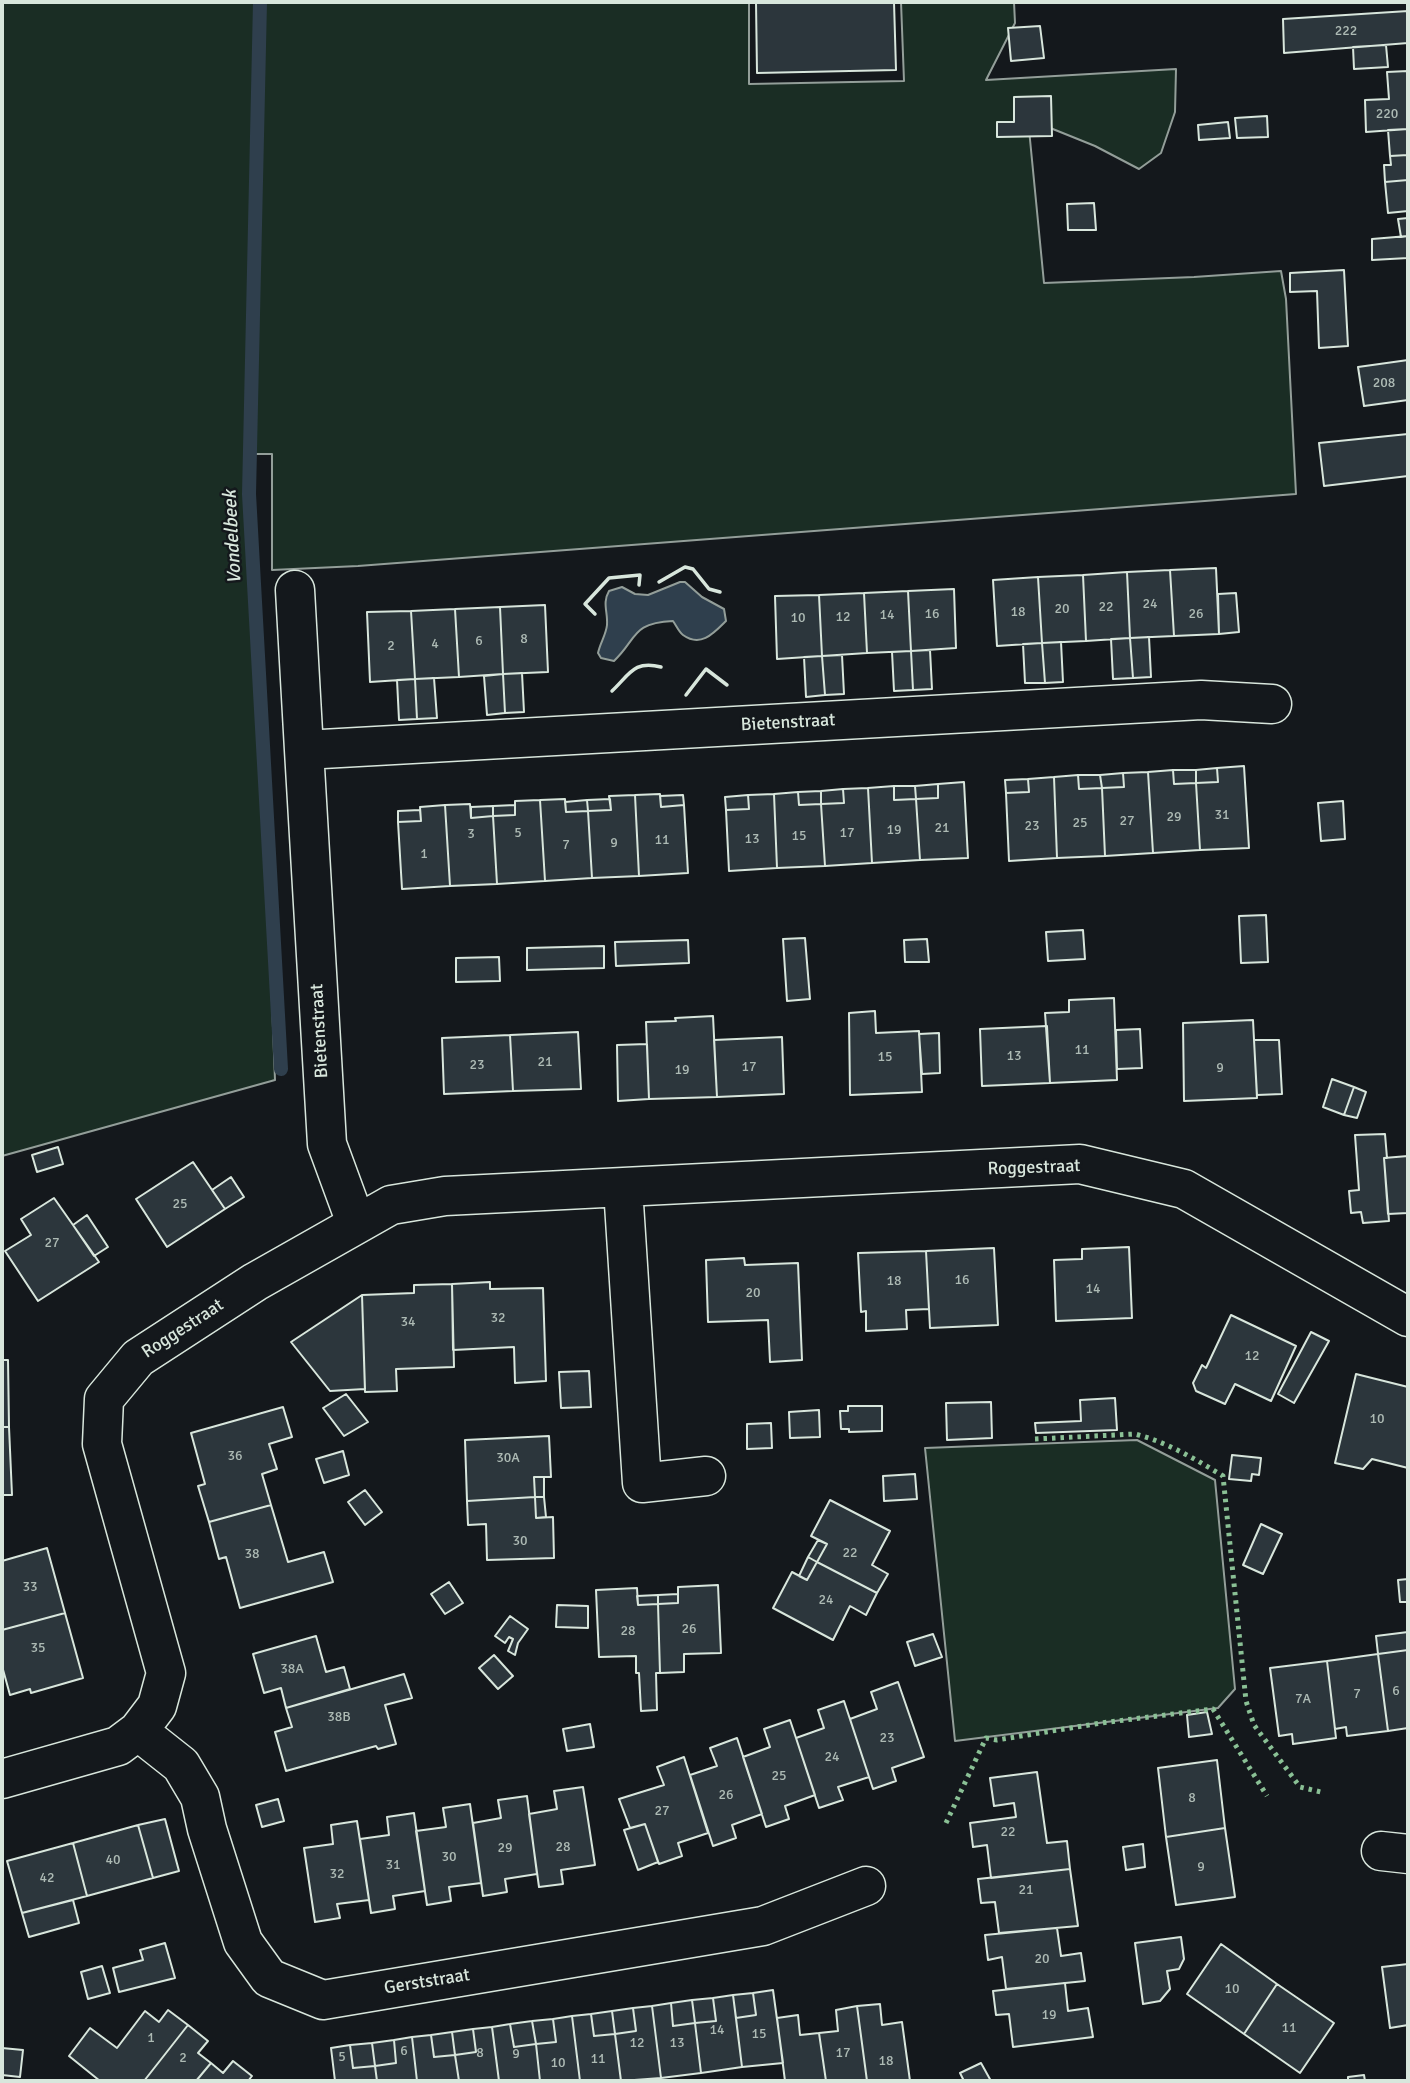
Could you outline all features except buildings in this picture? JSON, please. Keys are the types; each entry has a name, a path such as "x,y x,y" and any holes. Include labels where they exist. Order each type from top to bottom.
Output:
{"street":[{"name":"Bietenstraat","path":"295,590 327,1144 356,1223"},
{"name":"Bietenstraat","path":"304,750 1201,700 1272,704"},
{"name":"Roggestraat","path":"2,1779 118,1746 138,1731 157,1706 166,1673 102,1444 104,1398 138,1358 255,1282 391,1205 445,1196 1080,1164 1184,1189 1408,1317"},
{"path":"623,1188 642,1483 706,1476"},
{"name":"Gerststraat","path":"138,1731 181,1765 200,1797 207,1829 243,1942 269,1978 323,2000 763,1926 866,1886"}],"green space":[{"path":"2,2 749,2 749,84 904,81 901,2 1014,2 1015,23 986,80 1176,69 1175,112 1161,153 1139,169 1095,146 1028,119 1044,283 1281,271 1286,299 1296,494 358,566 272,570 272,454 251,454 275,1080 2,1156"},
{"path":"1137,1440 1215,1480 1235,1689 1218,1708 955,1741 925,1448"}],"water":[{"path":"685,582 702,597 724,609 726,621 707,637 696,640 683,635 673,621 659,622 642,628 614,661 601,658 598,653 606,629 609,591 622,587 635,594 648,595"}],"waterway":[{"name":"Vondelbeek","path":"260,2 249,494 281,1069"}],"hedge":[{"path":"1035,1439 1135,1434 1170,1446 1223,1476 1246,1701 1254,1725 1300,1787 1321,1792"},
{"path":"946,1823 986,1738 997,1740 1213,1709 1267,1796"}],"wall":[{"path":"659,582 685,567 693,569 709,589 720,592"},
{"path":"595,614 585,604 609,578 640,575 639,585"},
{"path":"612,691 638,667 661,667"},
{"path":"686,695 706,669 727,685"}]}
